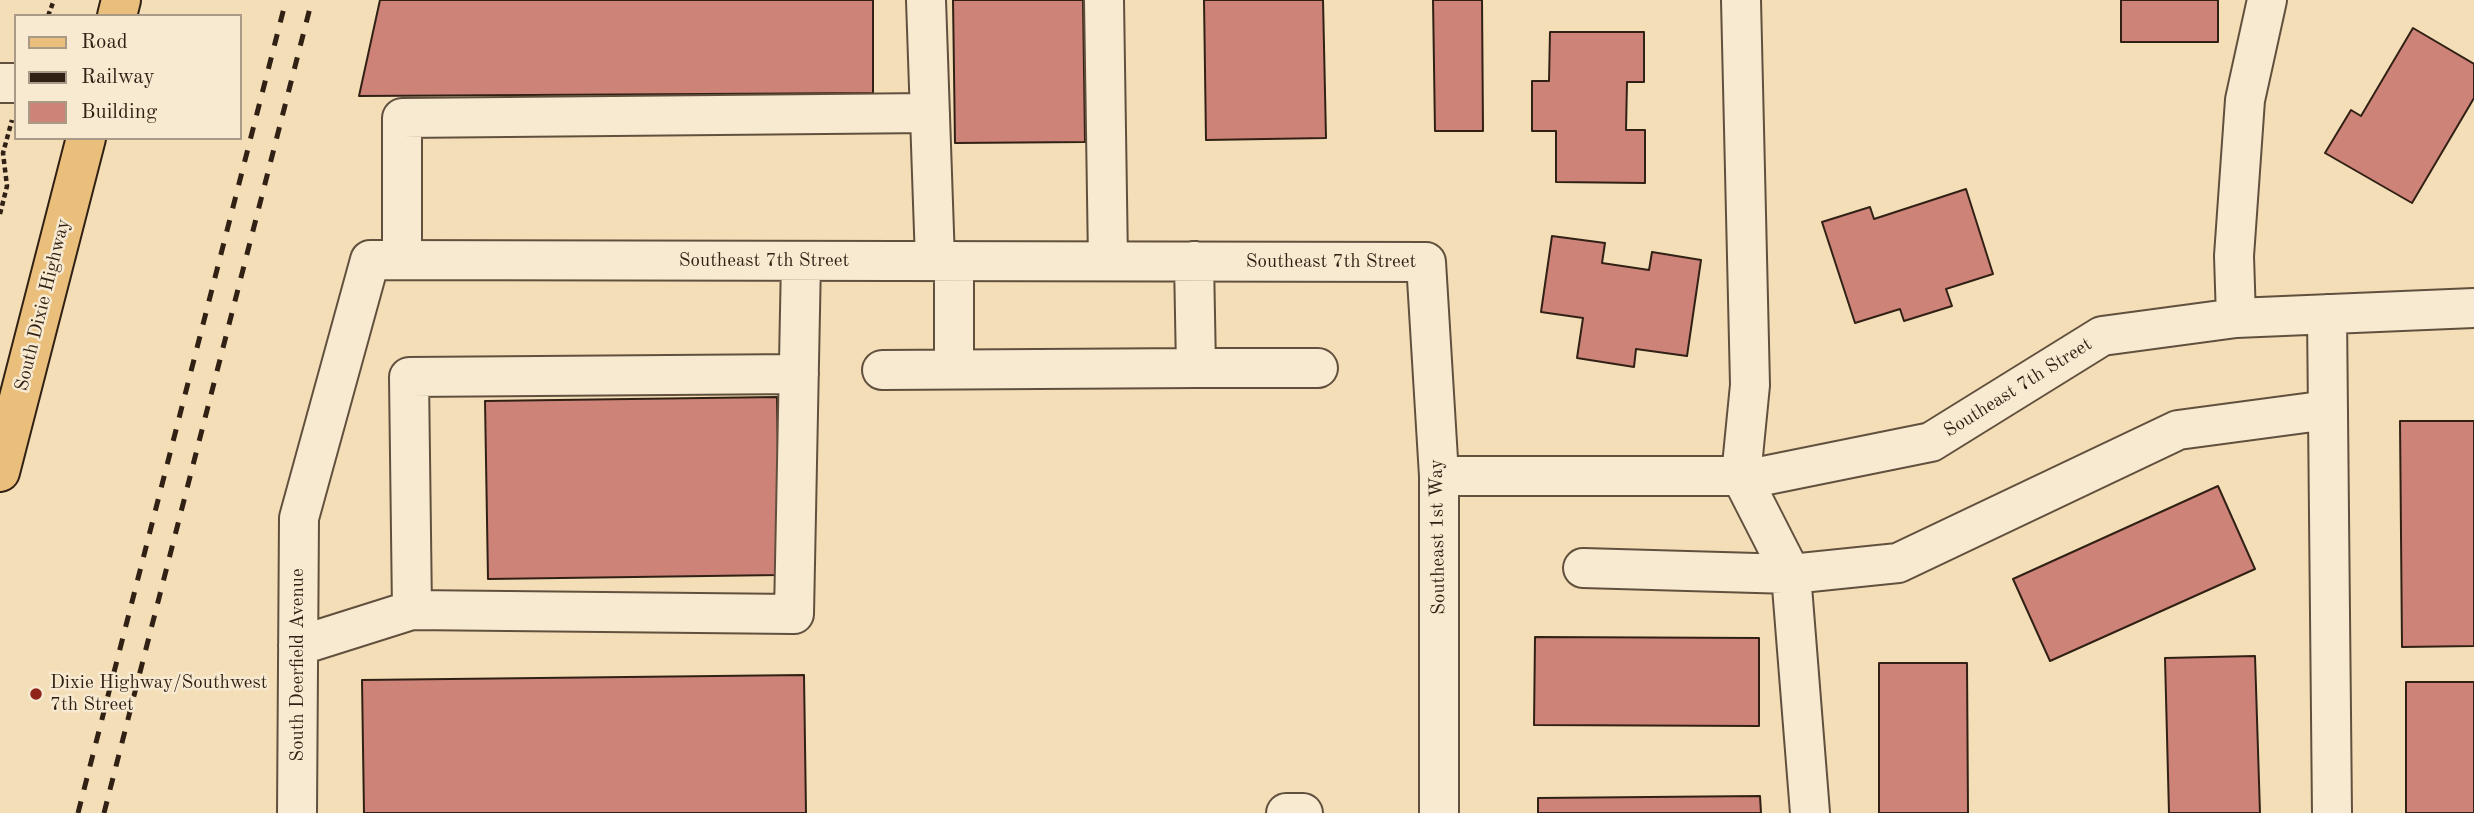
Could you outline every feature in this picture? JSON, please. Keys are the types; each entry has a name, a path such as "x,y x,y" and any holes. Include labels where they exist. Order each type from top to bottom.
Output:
{"main road":[{"name":"South Dixie Highway","path":"0,472 85,140"}],"street":[{"path":"926,0 930,113 954,369"},
{"path":"1104,0 1108,261"},
{"path":"1741,0 1750,385 1741,476 1791,574 1810,813"},
{"path":"2236,318 2234,256 2245,100 2267,0"},
{"path":"402,260 402,118 930,113"},
{"name":"Southeast 7th Street","path":"299,518 370,260 1426,262"},
{"path":"298,646 412,610 794,614 801,261"},
{"path":"1194,261 1196,369"},
{"name":"Southeast 1st Way","path":"1426,262 1439,476 1439,813"},
{"name":"Southeast 7th Street","path":"1439,476 1763,476 1931,442 2102,336 2236,318 2474,309"},
{"path":"2327,314 2332,813"},
{"path":"882,370 1318,369"},
{"path":"412,610 409,377 799,374"},
{"path":"1583,568 1791,574 1898,563 2178,430 2328,410"},
{"name":"South Deerfield Avenue","path":"297,813 299,518"},
{"path":"1286,813 1303,813"}],"path":[{"path":"0,214 7,186 1,150 9,94"}],"building":[{"path":"380,0 873,0 873,93 359,96"},
{"path":"953,0 1083,0 1085,142 955,143"},
{"path":"1204,0 1323,0 1326,138 1206,140"},
{"path":"1433,0 1482,0 1483,131 1435,131"},
{"path":"2121,0 2218,0 2218,42 2121,42"},
{"path":"2413,28 2474,64 2474,98 2412,203 2325,153 2351,110 2361,116"},
{"path":"1550,32 1644,32 1644,82 1627,82 1626,130 1645,130 1645,183 1556,182 1556,131 1532,131 1532,81 1549,81"},
{"path":"1966,189 1993,274 1946,289 1952,306 1904,321 1900,309 1855,323 1822,222 1870,207 1874,219"},
{"path":"1552,236 1605,243 1602,263 1649,270 1652,252 1701,260 1687,356 1636,349 1634,367 1577,358 1583,318 1541,312"},
{"path":"777,397 780,575 488,579 485,401"},
{"path":"2400,421 2474,421 2474,646 2402,647"},
{"path":"2218,486 2255,569 2050,661 2013,579"},
{"path":"1535,637 1759,638 1759,726 1534,725"},
{"path":"2255,656 2260,813 2169,813 2165,658"},
{"path":"1879,663 1967,663 1968,813 1879,813"},
{"path":"804,675 806,813 364,813 362,680"},
{"path":"2406,682 2474,682 2474,813 2406,813"},
{"path":"1760,796 1761,813 1538,813 1538,798"}],"railway":[{"path":"78,813 286,0"},
{"path":"104,813 312,0"}],"place":[{"name":"Dixie Highway/Southwest 7th Street","path":"36,694"}]}
